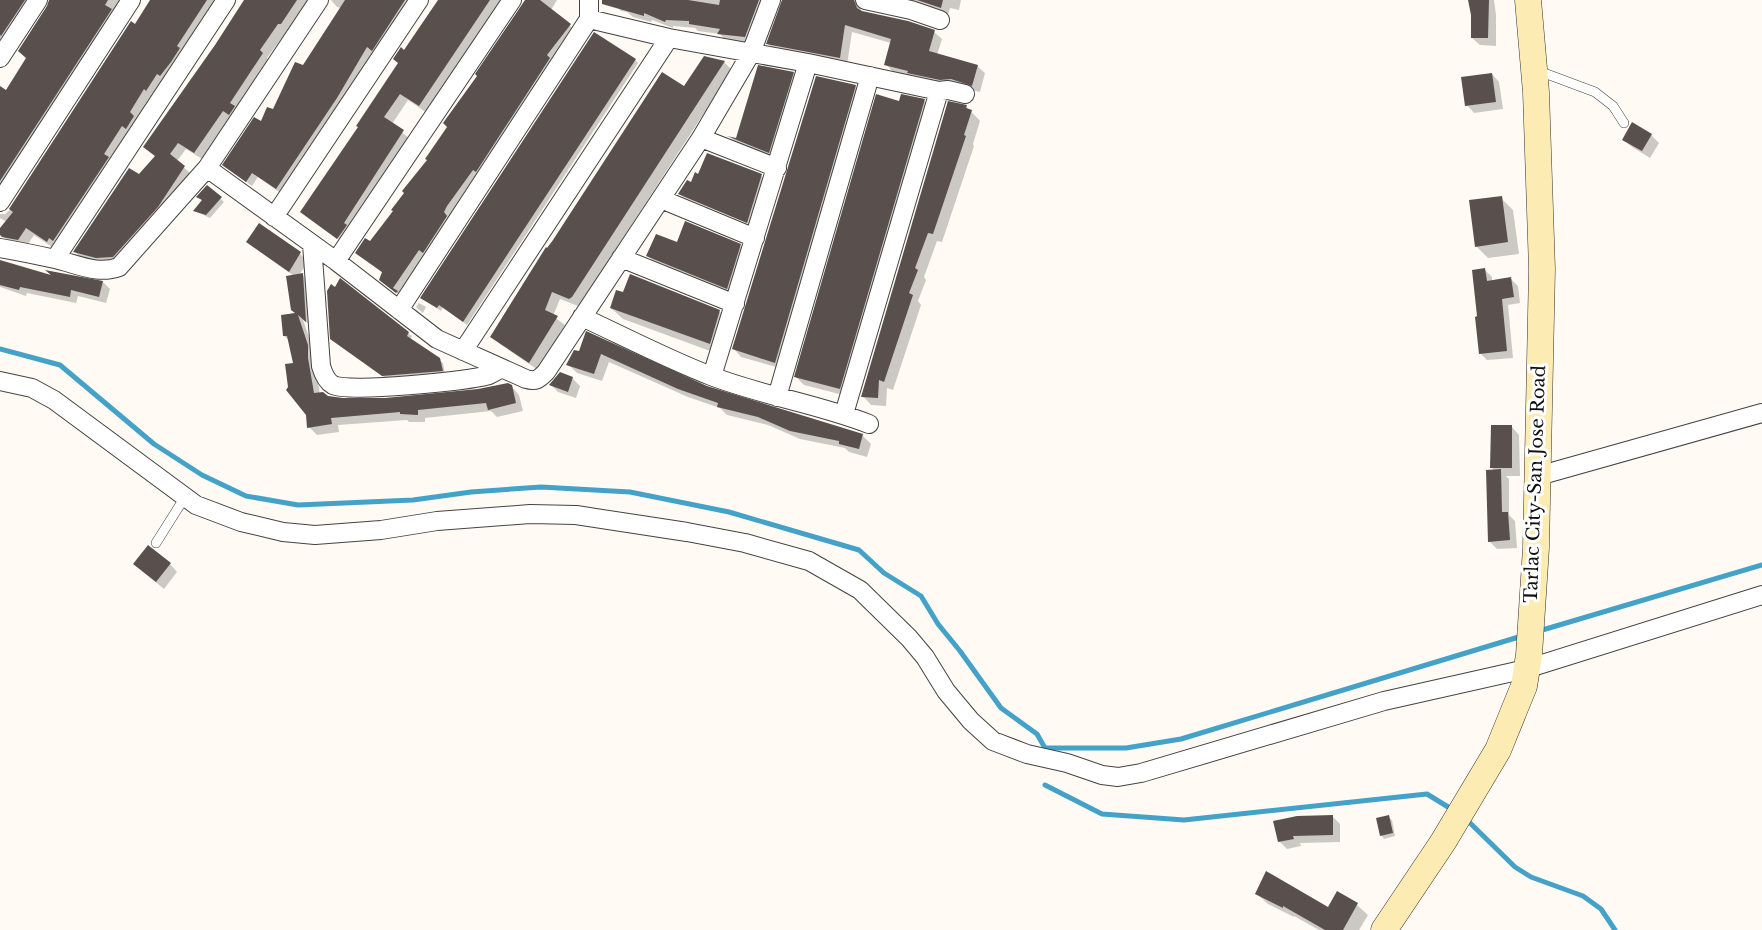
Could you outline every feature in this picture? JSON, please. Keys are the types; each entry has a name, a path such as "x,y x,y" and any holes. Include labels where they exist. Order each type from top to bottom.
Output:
{"main road":[{"name":"Tarlac City-San Jose Road","path":"1384,930 1443,842 1498,750 1520,701 1524,686 1536,548 1542,269 1536,92 1528,0"}],"street":[{"path":"0,58 38,0"},
{"path":"0,202 131,0"},
{"path":"56,259 226,0"},
{"path":"0,248 56,259 94,270 119,267 207,168 319,0"},
{"path":"274,217 419,0"},
{"path":"336,261 512,0"},
{"path":"399,310 589,20 589,0"},
{"path":"207,168 336,261 437,339 531,381 539,379 546,372 701,138 751,53 771,0"},
{"path":"866,0 913,5 940,20"},
{"path":"589,20 669,38 808,63 939,91 948,90 965,94"},
{"path":"463,351 669,38"},
{"path":"712,376 808,63"},
{"path":"777,397 870,76"},
{"path":"844,414 939,91"},
{"path":"701,138 777,168"},
{"path":"661,199 755,238"},
{"path":"312,244 321,366 325,377 332,384 358,389 418,384 480,376 501,368"},
{"path":"621,258 735,304"},
{"path":"582,317 712,376 777,397 844,414 869,424"},
{"path":"0,381 32,388 54,400 185,497 210,511 283,532 315,535 381,530 437,521 530,514 576,515 745,543 809,561 860,590 909,638 925,657 946,691 971,721 993,741 1027,754 1067,763 1102,775 1118,777 1140,773 1384,701 1762,595"},
{"path":"1538,476 1762,412"}],"lane":[{"path":"1534,69 1595,92 1613,106 1624,123"},
{"path":"156,543 185,497"}],"building":[{"path":"0,0 25,0 1,36 0,35"},
{"path":"49,0 108,0 105,5 112,9 0,181 0,86 6,90 26,58 18,51"},
{"path":"150,0 207,0 177,46 180,48 171,62 160,76 157,74 146,91 144,89 130,112 134,116 126,129 122,126 104,154 109,157 53,241 49,238 47,242 26,228 18,240 2,237 0,228 13,212 9,209 131,21 135,24"},
{"path":"244,0 297,0 260,50 263,53 230,103 235,106 229,115 223,111 194,153 178,143 170,154 185,166 158,207 113,257 96,258 73,252 129,168 139,174 155,156 143,147"},
{"path":"345,0 405,0 372,51 367,47 337,98 276,189 252,173 246,182 222,165 254,117 261,121 267,107 273,109 295,62 303,65"},
{"path":"438,0 490,0 419,106 400,94 384,117 404,130 344,223 347,225 337,239 300,212 398,63 393,59 401,47 404,50"},
{"path":"525,0 540,0 571,24 547,55 550,58 476,172 473,170 447,206 444,212 447,216 423,253 419,250 393,288 398,291 396,293 379,280 382,272 355,253 365,238 370,241 393,211 391,210 404,193 402,191 427,160 425,159 447,127 443,123 477,76 475,74"},
{"path":"602,0 688,0 719,5 720,0 759,0 745,37 717,34 720,29 689,24 689,21 666,20 665,22 644,13 644,16 602,4"},
{"path":"782,0 854,0 857,8 862,11 908,21 935,30 929,51 978,65 972,86 951,79 940,80 907,73 908,71 884,65 891,39 845,25 840,58 766,44"},
{"path":"917,0 943,0 941,8"},
{"path":"1468,0 1489,0 1488,38 1471,38 1471,15"},
{"path":"594,32 636,59 463,322 439,305 437,308 420,298"},
{"path":"704,56 725,61 572,297 569,299 552,292 545,310 558,316 529,363 490,337 546,247 553,240 662,72 684,86"},
{"path":"758,65 794,72 769,153 727,136 736,138"},
{"path":"1492,73 1496,102 1465,106 1461,77"},
{"path":"816,76 856,85 775,363 732,349"},
{"path":"876,94 899,101 901,94 925,99 840,389 794,377"},
{"path":"948,101 967,105 966,108 972,110 964,135 966,136 933,234 928,233 915,268 918,270 909,293 913,295 884,382 879,380 878,398 861,397"},
{"path":"1632,122 1652,134 1642,151 1622,140"},
{"path":"707,153 762,174 747,223 678,194 687,180 691,182 695,172 698,174"},
{"path":"207,185 222,197 206,215 193,211 202,200 196,197"},
{"path":"1502,196 1508,242 1475,247 1469,200"},
{"path":"685,221 741,244 727,289 646,256 656,234 677,242"},
{"path":"259,223 301,252 289,272 246,242"},
{"path":"0,260 51,275 45,270 103,281 99,297 71,290 70,297 0,285"},
{"path":"1485,268 1487,281 1511,277 1514,297 1502,299 1507,351 1479,354 1472,270"},
{"path":"303,273 306,322 298,315 308,345 314,393 323,392 328,396 343,398 385,398 478,389 508,383 512,385 516,403 488,410 486,403 418,410 418,415 400,414 400,412 331,418 332,424 307,428 306,415 286,390 288,387 285,364 293,363 287,336 283,336 281,315 295,313 291,310 286,276"},
{"path":"630,274 720,310 710,344 610,308 616,290 623,292"},
{"path":"340,278 409,332 407,336 440,358 443,371 382,376 330,339 327,291 331,284 335,287"},
{"path":"586,331 707,386 863,434 859,449 839,444 839,441 790,431 758,417 717,407 718,403 678,389 601,354 594,374 566,365 574,350 579,351"},
{"path":"560,372 573,377 568,392 549,385"},
{"path":"1491,425 1512,425 1512,468 1490,468"},
{"path":"1501,469 1502,512 1508,512 1510,540 1488,542 1486,470"},
{"path":"148,545 171,563 156,582 133,564"},
{"path":"1333,815 1333,835 1293,836 1294,839 1278,842 1273,821 1297,816"},
{"path":"1389,815 1393,833 1380,836 1376,818"},
{"path":"1266,871 1328,907 1337,891 1358,903 1343,930 1325,930 1283,906 1283,908 1255,894"}],"waterway":[{"path":"0,349 60,365 154,444 202,475 246,496 298,505 413,500 471,492 541,487 630,492 729,512 859,550 884,573 921,596 938,624 1001,708 1037,734 1045,748 1126,748 1181,739 1522,636"},
{"path":"1539,631 1762,565"},
{"path":"1045,785 1102,814 1184,820 1427,794 1453,810"},
{"path":"1466,819 1515,867 1531,877 1583,896 1601,909 1615,930"}]}
